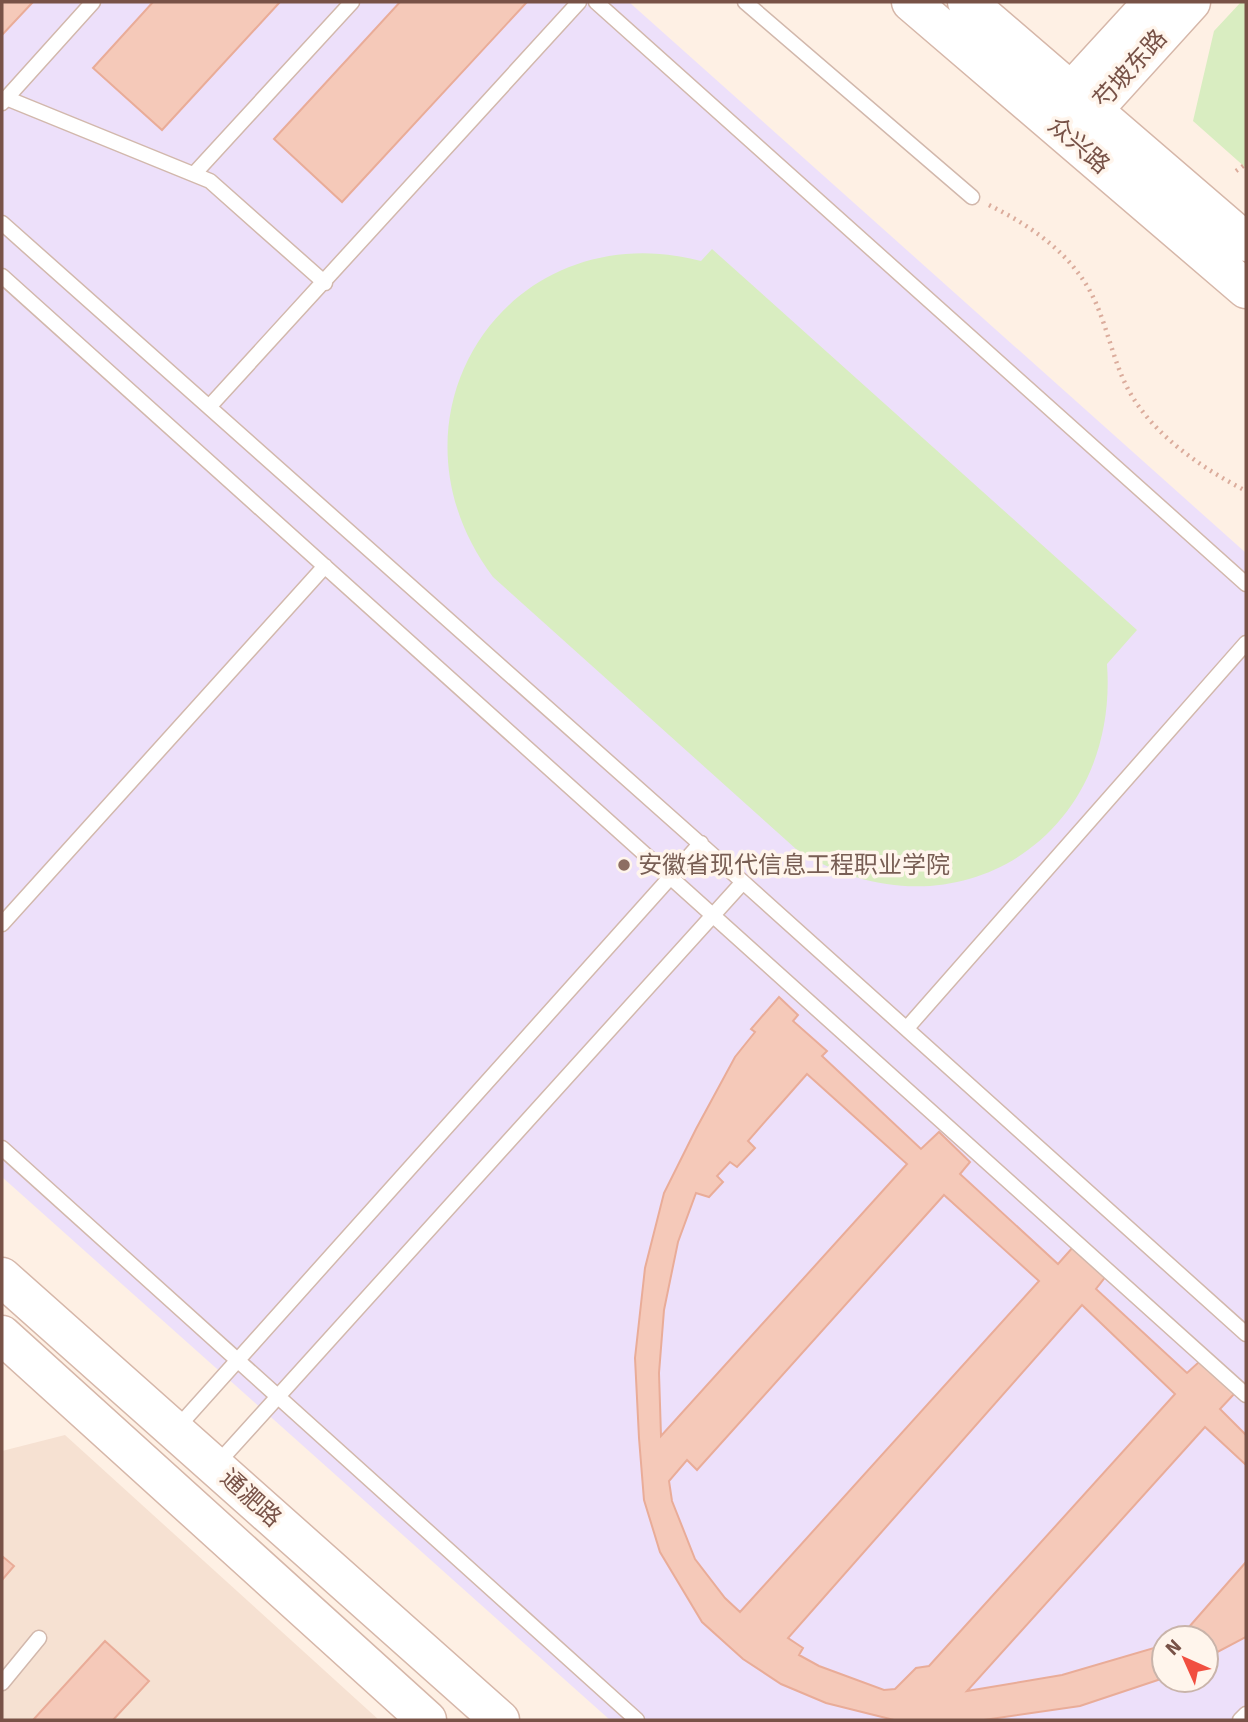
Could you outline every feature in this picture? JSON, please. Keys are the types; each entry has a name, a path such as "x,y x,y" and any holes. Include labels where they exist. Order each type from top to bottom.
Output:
{"main road":[{"name":"众兴路","path":"911,2 1246,242"},
{"name":"众兴路","path":"967,2 1070,114 1246,289"},
{"name":"芍坡东路","path":"1070,114 1153,2"},
{"name":"芍坡东路","path":"1070,114 1191,2"},
{"name":"通淝路","path":"17,1271 19,1304 175,1430 500,1720"},
{"path":"4,1341 19,1304"},
{"name":"通淝路","path":"4,1341 427,1720"}],"lane":[{"path":"93,2 4,100 210,181 325,283"},
{"path":"194,174 352,2"},
{"path":"209,407 579,2"},
{"path":"596,2 1246,584"},
{"path":"744,2 972,197"},
{"path":"2,223 743,881 1246,1334"},
{"path":"2,276 1246,1395"},
{"path":"2,924 325,566"},
{"path":"907,1028 1246,643"},
{"path":"175,1430 701,844"},
{"path":"215,1466 743,881"},
{"path":"2,1148 637,1720"},
{"path":"2,1683 39,1638"},
{"path":"1240,1720 1246,1714"}],"path":[{"path":"1236,171 1246,164"},
{"path":"972,197 1023,222 1050,242 1090,291 1129,391 1155,427 1191,457 1246,491"}],"shaded area":[{"name":"安徽省现代信息工程职业学院","path":"2,2 629,2 1246,553 1246,1720 610,1720 2,1177"},
{"path":"65,1435 379,1720 2,1720 2,1451"}],"green space":[{"path":"1241,2 1246,2 1246,168 1193,121 1214,31"},
{"path":"712,249 1137,630 1107,664 1104,727 1085,782 1054,827 1013,860 964,880 910,886 853,876 796,849 493,577 460,515 448,453 455,394 479,340 518,297 570,267 631,254 701,261"}],"building":[{"path":"2,2 33,2 2,35"},
{"path":"153,2 280,2 162,130 93,68"},
{"path":"400,2 527,2 342,202 274,139"},
{"path":"779,997 798,1015 793,1021 827,1051 822,1056 921,1149 939,1132 970,1162 960,1174 1058,1264 1074,1246 1106,1276 1096,1289 1187,1373 1200,1361 1235,1393 1220,1409 1246,1435 1246,1465 1205,1427 967,1691 1062,1675 1150,1649 1150,1683 1080,1706 984,1720 894,1720 826,1703 781,1684 743,1659 702,1622 660,1552 644,1500 635,1358 645,1268 664,1193 735,1057 755,1032 751,1029","holes":["807,1074 907,1164 661,1436 659,1373 664,1310 678,1242 696,1193 709,1197 723,1182 717,1176 730,1162 737,1167 755,1148 748,1141","944,1195 1039,1281 740,1612 725,1598 695,1559 672,1501 669,1481 687,1460 697,1470","1082,1305 1175,1394 929,1666 916,1668 895,1689 884,1690 819,1666 799,1655 803,1648 788,1638"]},
{"path":"2,1556 14,1566 2,1580"},
{"path":"1246,1562 1246,1637 1220,1651 1220,1624 1192,1624"},
{"path":"105,1641 149,1681 113,1720 33,1720"}],"place":[{"name":"安徽省现代信息工程职业学院","path":"624,865"}]}
